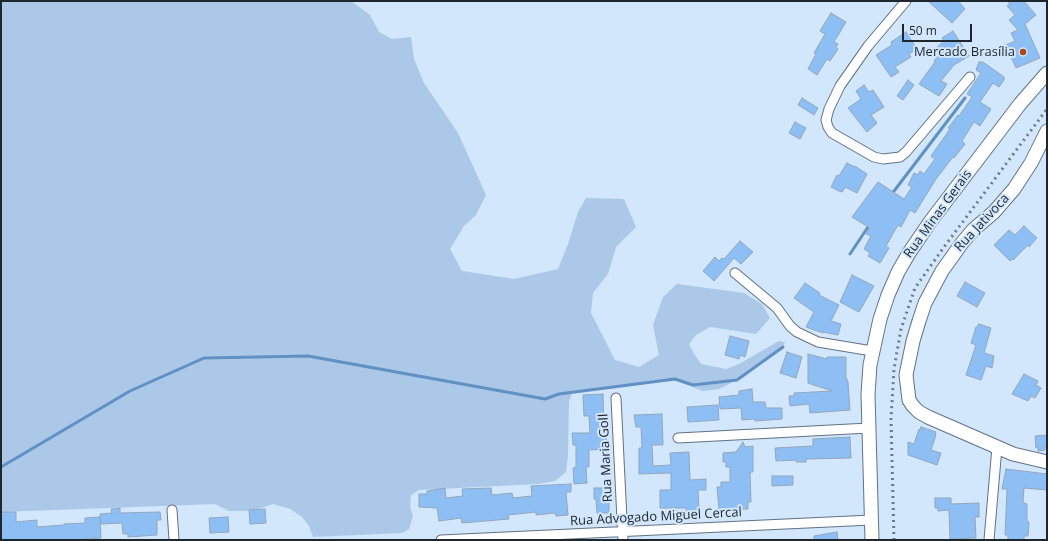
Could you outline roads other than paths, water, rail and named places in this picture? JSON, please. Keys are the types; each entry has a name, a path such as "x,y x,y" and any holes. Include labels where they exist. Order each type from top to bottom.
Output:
{"main road":[{"name":"Rua Minas Gerais","path":"872,540 868,394 872,351 888,295 898,272 918,238 1046,72"},
{"name":"Rua Jativoca","path":"1047,131 1031,163 1014,189 994,212 973,230 942,271 925,304 913,341 906,375 909,400 919,412 1022,457 1047,462"}],"street":[{"path":"906,1 868,46 840,86 829,109 826,120 832,133 874,157 891,159 900,157 906,152 970,77"},
{"path":"735,273 777,308 796,332 818,342 872,351"},
{"name":"Rua Maria Goll","path":"616,398 623,536"},
{"path":"678,438 869,428"},
{"path":"989,540 997,447"},
{"path":"172,510 174,540"},
{"name":"Rua Advogado Miguel Cercal","path":"441,540 623,536 872,520"}],"waterway":[{"path":"891,195 965,98"},
{"path":"850,254 870,224"},
{"path":"1,467 130,391 204,358 308,356 545,399 559,394 675,379 693,385 737,380 783,347"}],"railway":[{"path":"894,540 891,419 894,369 901,329 915,288 1047,109"}],"place":[{"name":"Mercado Brasília","path":"1023,52"}]}
